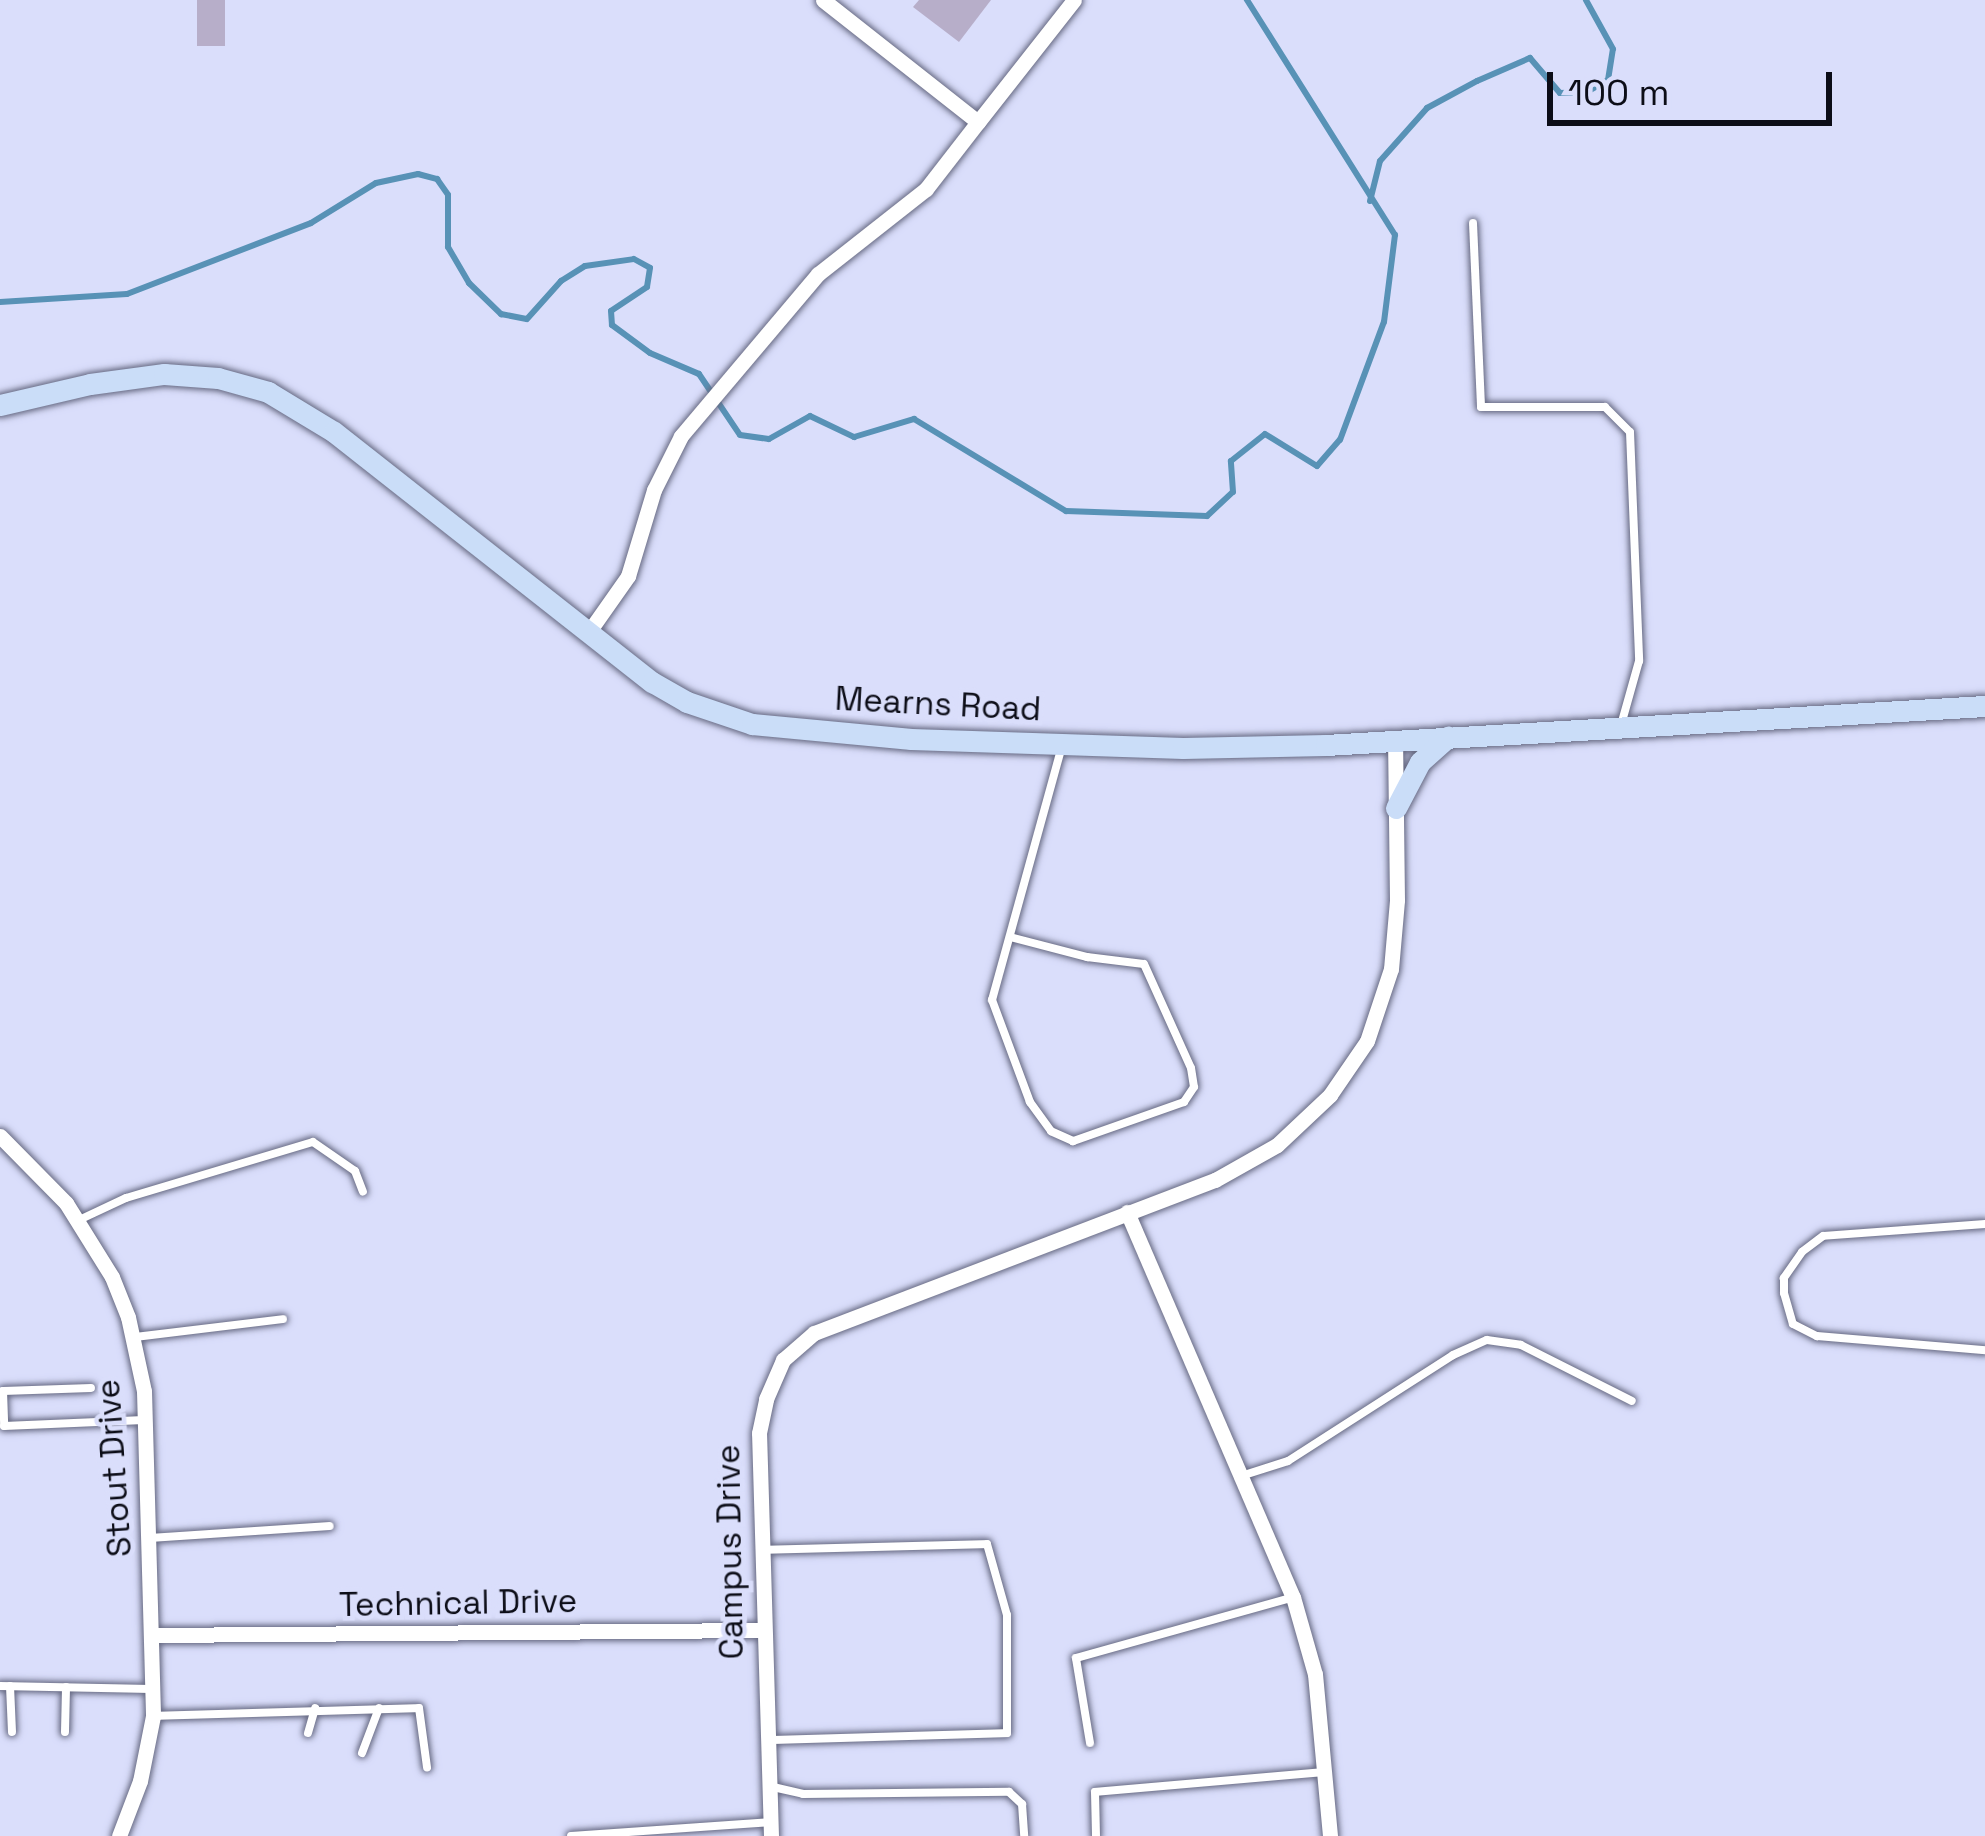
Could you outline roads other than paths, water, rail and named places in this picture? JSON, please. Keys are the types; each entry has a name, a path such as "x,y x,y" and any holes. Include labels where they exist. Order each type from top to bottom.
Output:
{"street":[{"path":"823,0 977,122"},
{"path":"588,633 628,576 654,490 681,436 818,274 926,189 1074,0"},
{"name":"Mearns Road","path":"0,405 107,381 164,374 218,377 268,392 334,432 588,633 687,702 752,724 1063,745 1183,748 1395,741 1985,706"},
{"path":"1396,808 1420,762 1449,737"},
{"name":"Campus Drive","path":"771,1829 759,1433 766,1399 783,1360 814,1333 1215,1180 1277,1145 1342,1077 1366,1041 1391,969 1395,741"},
{"name":"Stout Drive","path":"0,1136 38,1169 79,1220 112,1277 134,1338 145,1420 153,1716 140,1781 118,1836"},
{"path":"1127,1212 1293,1597 1315,1674 1330,1836"},
{"name":"Technical Drive","path":"154,1635 762,1630"}],"lane":[{"path":"1473,223 1481,407 1605,407 1630,433 1639,661 1621,727"},
{"path":"1010,937 1087,958 1144,964 1191,1068 1193,1087 1184,1102 1073,1141 1051,1131 1030,1102 992,1000 1063,745"},
{"path":"79,1220 126,1198 313,1142 355,1171 363,1192"},
{"path":"1985,1224 1823,1235 1802,1252 1784,1278 1793,1324 1817,1336 1985,1351"},
{"path":"134,1338 283,1318"},
{"path":"1240,1476 1288,1461 1453,1355 1487,1340 1521,1345 1632,1401"},
{"path":"91,1388 3,1391 2,1426 145,1420"},
{"path":"150,1538 330,1526"},
{"path":"761,1550 987,1544 1007,1615 1007,1732 766,1741"},
{"path":"1090,1743 1076,1658 1293,1597"},
{"path":"13,1732 5,1686 153,1689"},
{"path":"65,1732 66,1687"},
{"path":"308,1733 315,1708"},
{"path":"362,1753 379,1708"},
{"path":"153,1716 419,1708 427,1767"},
{"path":"1096,1836 1095,1792 1324,1772"},
{"path":"769,1786 803,1794 1009,1792 1022,1804 1024,1836"},
{"path":"571,1836 771,1829"}],"waterway":[{"path":"0,302 127,294 311,223 376,183 418,174 437,179 448,195 448,247 469,283 501,314 527,319 561,281 585,266 634,259 650,268 647,287 611,311 612,325 650,353 699,374 740,435 769,439 810,416 854,437 914,419 1066,511 1207,516 1233,492 1231,461 1265,434 1317,466 1340,440 1384,322 1395,235 1247,0"},
{"path":"1370,201 1380,161 1427,108 1477,81 1530,58 1560,93 1587,92 1608,80 1613,49 1586,0"}]}
